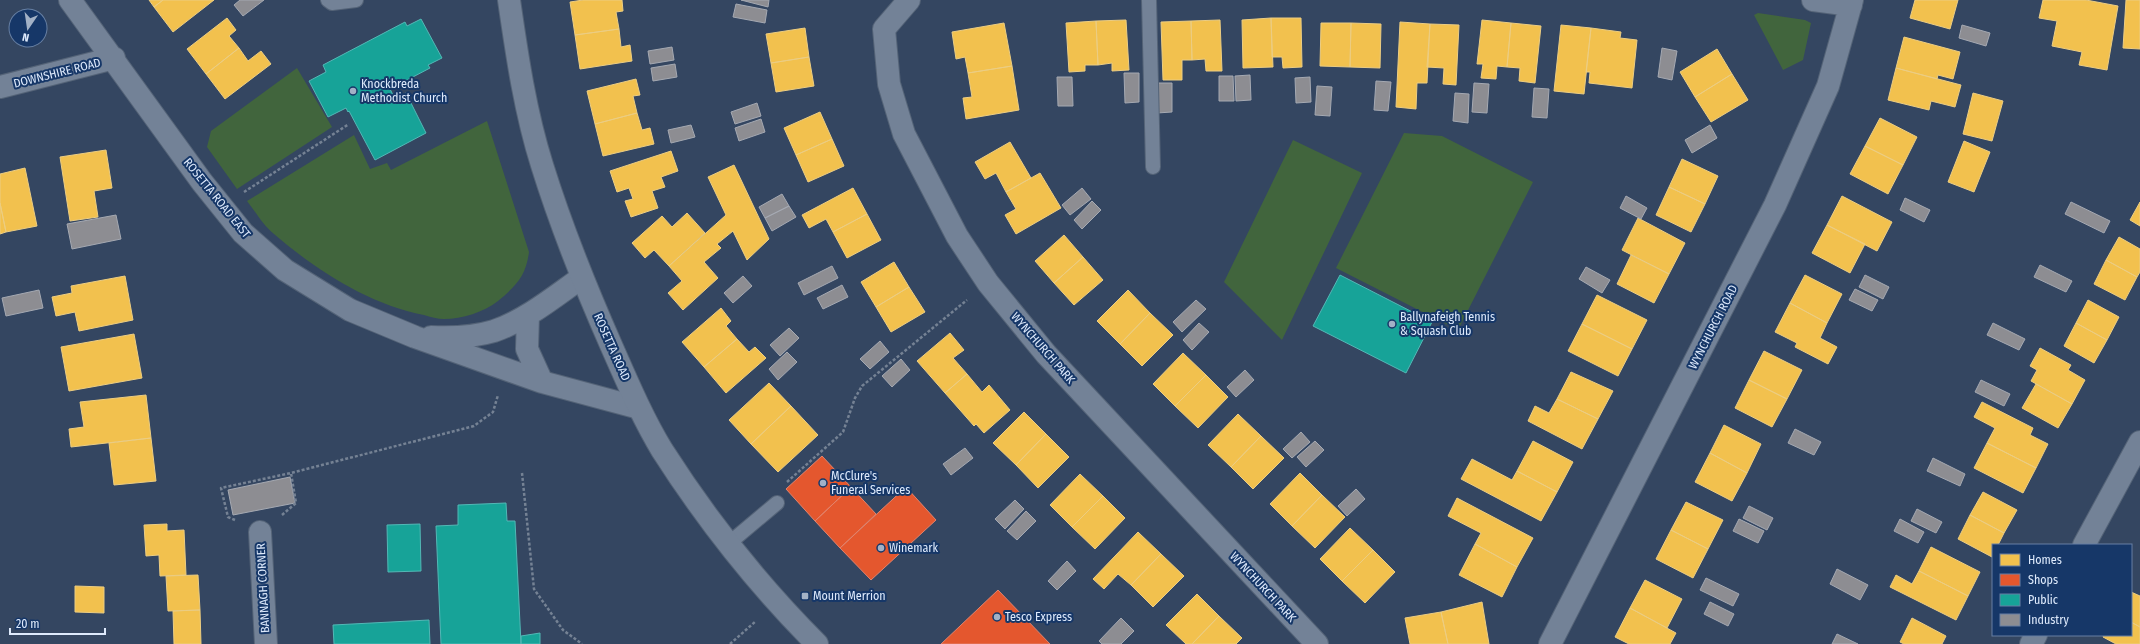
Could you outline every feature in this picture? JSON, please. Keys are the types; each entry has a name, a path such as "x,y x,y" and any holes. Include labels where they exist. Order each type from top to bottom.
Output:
{"street":[{"name":"ROSETTA ROAD EAST","path":"70,0 114,58 202,182 243,233 285,270 350,310 415,337 542,382 639,408"},
{"name":"ROSETTA ROAD","path":"509,0 521,79 541,164 581,278 639,408 662,449 727,545 776,602 817,644"},
{"name":"WYNCHURCH PARK","path":"909,0 884,29 889,84 904,134 957,236 988,283 1046,354 1317,644"},
{"path":"1813,0 1852,3"},
{"name":"WYNCHURCH ROAD","path":"1550,644 1776,205 1828,86 1852,3"},
{"name":"DOWNSHIRE ROAD","path":"0,87 114,58"},
{"name":"ROSETTA ROAD EAST","path":"415,337 459,338 494,330 528,315 581,278"},
{"path":"528,315 527,349 542,382"},
{"path":"2085,544 2140,442"},
{"name":"BANNAGH CORNER","path":"260,532 266,644"}],"lane":[{"path":"328,0 332,3 356,0"},
{"path":"1149,0 1153,167"},
{"path":"727,545 777,503"}],"path":[{"path":"223,208 350,124"},
{"path":"777,503 784,485 844,432 855,398 862,386 988,283"},
{"path":"291,473 296,503 260,532 228,517 221,488 291,473 474,426 493,412 505,370"},
{"path":"522,473 534,588 562,630 582,644"},
{"path":"730,644 776,602"}],"green space":[{"path":"1758,13 1805,20 1811,23 1803,60 1783,70 1754,15"},
{"path":"297,68 332,127 237,189 207,147 211,131"},
{"path":"487,121 529,252 523,274 515,285 498,301 472,314 451,319 437,318 403,310 363,294 325,273 290,247 266,226 247,201 354,135 370,169 387,163 391,170"},
{"path":"1404,133 1442,136 1533,182 1458,330 1336,268"},
{"path":"1293,140 1362,173 1282,340 1224,282"}],"building: Homes":[{"path":"149,0 163,0 154,7"},
{"path":"163,0 214,0 173,32 154,7"},
{"path":"583,0 622,0 623,11 616,12 619,29 575,35 570,2"},
{"path":"1915,0 1958,0 1950,29 1910,18"},
{"path":"2043,0 2086,0 2118,6 2107,70 2079,65 2082,52 2052,46 2057,21 2039,18"},
{"path":"2126,0 2140,0 2140,49 2123,48"},
{"path":"227,18 236,30 229,36 239,48 206,74 187,49"},
{"path":"1271,18 1273,67 1243,68 1242,20"},
{"path":"1271,18 1301,18 1302,67 1283,68 1282,57 1272,57"},
{"path":"1126,20 1129,70 1112,71 1112,63 1098,65 1096,21"},
{"path":"1220,20 1222,71 1206,71 1205,59 1192,60 1191,21"},
{"path":"1482,20 1511,23 1507,67 1497,66 1496,79 1481,78 1483,64 1477,64"},
{"path":"1096,21 1098,65 1085,65 1085,71 1069,72 1066,23"},
{"path":"1191,21 1192,60 1182,60 1182,80 1163,80 1161,22"},
{"path":"1400,22 1430,24 1427,83 1417,83 1416,109 1396,107"},
{"path":"1004,23 1012,66 968,73 965,57 956,59 952,32"},
{"path":"1321,23 1351,23 1350,67 1320,66"},
{"path":"1351,23 1381,24 1380,68 1350,67"},
{"path":"1511,23 1541,26 1535,83 1519,81 1520,68 1507,67"},
{"path":"1430,24 1459,25 1456,85 1443,84 1444,68 1427,67"},
{"path":"1561,25 1591,28 1584,94 1554,91"},
{"path":"805,28 809,57 771,63 766,34"},
{"path":"1591,28 1621,32 1620,38 1637,40 1632,88 1589,83 1590,72 1586,72"},
{"path":"619,29 621,47 630,45 632,61 580,69 575,35"},
{"path":"1904,37 1960,52 1953,79 1938,75 1937,79 1896,68"},
{"path":"239,48 248,61 261,51 271,64 225,99 206,74"},
{"path":"1717,49 1732,74 1695,97 1680,72"},
{"path":"809,57 814,86 776,92 771,63"},
{"path":"1012,66 1019,110 966,119 963,98 972,97 968,73"},
{"path":"1896,68 1961,85 1955,107 1931,101 1929,110 1888,100"},
{"path":"1732,74 1748,100 1711,122 1695,97"},
{"path":"636,79 640,95 633,96 637,113 595,124 587,91"},
{"path":"1973,93 2003,101 1992,141 1963,134"},
{"path":"820,112 832,139 796,155 784,128"},
{"path":"637,113 642,130 650,128 654,144 603,156 595,124"},
{"path":"1880,118 1917,137 1903,165 1865,146"},
{"path":"832,139 844,166 808,182 796,155"},
{"path":"1964,141 1990,152 1974,192 1948,182"},
{"path":"1010,142 1031,178 1006,192 996,173 985,179 975,162"},
{"path":"1865,146 1903,165 1888,194 1850,174"},
{"path":"106,150 112,188 94,191 98,217 70,221 60,157"},
{"path":"671,151 678,171 661,177 665,187 652,191 658,208 631,217 625,201 633,199 629,188 617,192 610,171"},
{"path":"1682,159 1718,176 1705,204 1669,187"},
{"path":"734,165 769,239 747,260 733,231 717,244 721,248 704,262 718,278 683,310 668,293 682,281 669,266 726,215 708,177"},
{"path":"25,168 37,226 6,232 0,203 0,174"},
{"path":"1040,173 1061,208 1016,234 1005,215 1016,209 1006,192"},
{"path":"1669,187 1705,204 1691,232 1656,215"},
{"path":"853,188 867,214 833,232 826,219 809,228 802,215"},
{"path":"1842,196 1892,222 1877,251 1827,225"},
{"path":"2140,202 2140,226 2130,220"},
{"path":"0,203 6,232 0,234"},
{"path":"687,213 705,233 669,266 654,250 645,258 632,243 662,216 672,227"},
{"path":"867,214 881,240 847,258 833,232"},
{"path":"1638,218 1685,243 1669,274 1622,250"},
{"path":"1827,225 1865,244 1850,273 1812,253"},
{"path":"1064,235 1083,257 1054,283 1035,261"},
{"path":"2119,237 2140,249 2140,272 2137,277 2106,260"},
{"path":"1631,255 1669,274 1654,303 1617,284"},
{"path":"1083,257 1103,280 1074,305 1054,283"},
{"path":"2106,260 2137,277 2125,300 2094,284"},
{"path":"894,262 909,287 876,307 861,282"},
{"path":"1805,275 1842,294 1827,323 1790,303"},
{"path":"125,276 133,320 79,331 75,312 56,316 52,297 72,293 71,286"},
{"path":"909,287 925,312 891,332 876,307"},
{"path":"1128,290 1150,313 1120,344 1097,321"},
{"path":"1597,295 1647,320 1632,349 1582,324"},
{"path":"2088,300 2119,317 2107,340 2076,323"},
{"path":"1790,303 1827,323 1820,338 1837,347 1828,364 1795,347 1797,343 1775,332"},
{"path":"721,308 731,321 726,326 737,339 704,367 682,342"},
{"path":"1150,313 1173,335 1142,366 1120,344"},
{"path":"2076,323 2107,340 2094,363 2064,346"},
{"path":"1582,324 1632,349 1618,376 1568,351"},
{"path":"950,333 964,350 953,358 967,374 945,393 917,361"},
{"path":"134,334 142,378 69,391 61,347"},
{"path":"737,339 749,352 755,347 766,358 726,393 704,367"},
{"path":"2040,348 2071,365 2068,370 2085,380 2072,404 2031,381 2037,370 2030,366"},
{"path":"1764,351 1802,370 1787,399 1749,380"},
{"path":"1183,353 1206,375 1175,406 1153,384"},
{"path":"1571,372 1613,391 1598,419 1557,399"},
{"path":"967,374 982,392 989,385 1010,410 984,433 976,424 974,426 945,393"},
{"path":"1206,375 1228,397 1198,428 1175,406"},
{"path":"1749,380 1787,399 1772,427 1735,408"},
{"path":"769,383 791,406 751,444 729,420"},
{"path":"2036,384 2072,404 2058,428 2022,408"},
{"path":"146,395 151,438 71,447 69,429 84,427 80,402"},
{"path":"1557,399 1598,419 1582,449 1528,421 1535,406 1549,413"},
{"path":"1982,402 2033,428 2030,435 2048,444 2036,468 1987,443 1995,428 1974,417"},
{"path":"791,406 818,435 778,472 751,444"},
{"path":"1024,412 1046,434 1016,465 993,443"},
{"path":"1238,414 1261,436 1231,467 1208,445"},
{"path":"1724,425 1761,444 1747,473 1710,453"},
{"path":"1046,434 1069,457 1038,488 1016,465"},
{"path":"1261,436 1284,458 1253,489 1231,467"},
{"path":"151,438 156,481 114,485 109,443"},
{"path":"1533,441 1573,462 1557,492 1517,471"},
{"path":"1987,443 2036,468 2023,493 1974,468"},
{"path":"1710,453 1747,473 1732,501 1695,482"},
{"path":"1472,459 1512,480 1517,471 1557,492 1541,521 1461,479"},
{"path":"1300,473 1322,495 1292,526 1270,504"},
{"path":"1080,474 1103,496 1072,527 1050,505"},
{"path":"1983,492 2017,510 2004,533 1970,515"},
{"path":"1322,495 1345,517 1315,548 1292,526"},
{"path":"1103,496 1125,518 1095,549 1072,527"},
{"path":"1457,498 1533,538 1517,567 1475,544 1481,533 1448,516"},
{"path":"1686,502 1723,520 1708,549 1671,530"},
{"path":"1970,515 2004,533 1998,544 1992,544 1992,557 1958,539"},
{"path":"167,524 167,531 184,530 186,575 160,576 159,555 146,556 144,525"},
{"path":"1350,528 1373,550 1342,581 1320,559"},
{"path":"1671,530 1708,549 1693,578 1656,559"},
{"path":"1138,532 1161,554 1131,585 1118,574 1104,589 1093,579"},
{"path":"1475,544 1517,567 1502,597 1459,575"},
{"path":"1931,547 1980,572 1968,596 1919,571"},
{"path":"1373,550 1395,572 1365,603 1342,581"},
{"path":"1161,554 1184,576 1153,607 1131,585"},
{"path":"1919,571 1968,596 1956,620 1890,587 1896,575 1912,584"},
{"path":"198,575 200,610 168,611 166,576"},
{"path":"1645,580 1682,599 1667,628 1630,608"},
{"path":"75,586 104,587 104,613 75,612"},
{"path":"2132,592 2140,596 2140,627 2132,623"},
{"path":"1197,594 1219,616 1192,644 1186,644 1166,625"},
{"path":"1482,602 1489,644 1448,644 1441,612"},
{"path":"1630,608 1676,633 1670,644 1629,644 1615,637"},
{"path":"200,610 201,644 174,644 173,611"},
{"path":"1441,612 1448,644 1410,644 1405,618"},
{"path":"1219,616 1242,638 1236,644 1192,644"},
{"path":"1912,618 1946,636 1942,644 1904,644 1900,642"},
{"path":"2132,623 2140,627 2140,644 2116,644 2103,637 2132,636"}],"building: Shops":[{"path":"822,456 851,487 815,521 786,489"},
{"path":"851,487 876,514 840,548 815,521"},
{"path":"906,487 936,520 871,580 840,548"},
{"name":"Tesco Express","path":"998,590 1050,644 941,644"}],"building: Public":[{"name":"Knockbreda Methodist Church","path":"421,19 442,58 428,65 430,68 390,89 395,99 406,93 426,133 375,160 349,111 348,112 346,108 328,117 309,81 326,72 323,65 405,22 407,26"},
{"path":"1340,275 1432,322 1406,373 1313,326"},
{"path":"506,503 507,521 515,521 521,644 441,644 436,526 458,525 458,505"},
{"path":"420,524 421,571 388,572 387,525"},
{"path":"429,620 430,644 334,644 333,625"},
{"path":"540,633 540,644 521,644 521,636"}],"building: Industry":[{"path":"240,0 264,0 243,16 234,5"},
{"path":"741,0 769,0 768,7"},
{"path":"736,4 767,10 765,23 733,17"},
{"path":"1962,25 1990,33 1986,46 1959,38"},
{"path":"672,47 674,60 650,64 648,51"},
{"path":"1662,48 1677,51 1672,80 1658,77"},
{"path":"675,64 677,77 653,81 651,68"},
{"path":"1124,73 1139,73 1139,102 1125,103"},
{"path":"1250,75 1251,100 1236,101 1235,76"},
{"path":"1219,76 1233,76 1234,101 1219,101"},
{"path":"1057,77 1072,77 1073,106 1058,106"},
{"path":"1310,77 1311,102 1296,103 1295,78"},
{"path":"1376,81 1391,82 1388,111 1374,110"},
{"path":"1157,83 1172,83 1172,112 1157,113"},
{"path":"1474,83 1489,84 1487,113 1472,112"},
{"path":"1317,86 1332,87 1330,116 1315,115"},
{"path":"1534,88 1549,89 1547,118 1532,117"},
{"path":"1455,93 1469,94 1468,123 1453,121"},
{"path":"757,103 761,116 735,124 731,112"},
{"path":"761,119 765,132 739,141 735,128"},
{"path":"691,125 695,137 671,143 668,130"},
{"path":"1710,125 1717,138 1692,153 1685,140"},
{"path":"1082,188 1091,199 1070,215 1062,205"},
{"path":"782,194 789,206 765,218 759,207"},
{"path":"1626,196 1647,208 1641,219 1620,208"},
{"path":"1905,198 1930,210 1924,222 1900,210"},
{"path":"1092,201 1101,210 1082,229 1074,220"},
{"path":"2071,202 2110,221 2104,233 2065,214"},
{"path":"789,206 796,217 772,231 765,218"},
{"path":"116,215 121,239 72,249 67,224"},
{"path":"2040,265 2072,281 2066,292 2034,277"},
{"path":"832,266 838,278 804,295 798,283"},
{"path":"1586,267 1610,280 1602,293 1579,279"},
{"path":"1865,275 1889,287 1883,299 1859,287"},
{"path":"743,276 752,286 733,303 724,293"},
{"path":"842,285 848,297 823,309 817,298"},
{"path":"1855,289 1878,300 1872,311 1849,300"},
{"path":"39,290 43,308 6,316 2,298"},
{"path":"1196,300 1206,309 1182,332 1173,322"},
{"path":"1199,323 1209,332 1192,350 1183,340"},
{"path":"1993,323 2025,339 2019,350 1987,335"},
{"path":"789,328 799,338 780,356 770,345"},
{"path":"880,341 889,352 870,369 860,359"},
{"path":"787,352 797,362 778,380 769,369"},
{"path":"901,359 910,370 892,387 882,376"},
{"path":"1245,370 1254,380 1236,397 1227,387"},
{"path":"1981,380 2010,394 2004,406 1975,392"},
{"path":"1795,429 1821,442 1814,455 1788,443"},
{"path":"1301,432 1310,442 1292,458 1283,449"},
{"path":"1315,441 1324,450 1306,467 1297,457"},
{"path":"965,448 973,458 951,475 943,464"},
{"path":"1933,458 1965,474 1960,486 1927,471"},
{"path":"290,477 295,503 233,515 228,490"},
{"path":"1356,489 1365,499 1347,516 1338,506"},
{"path":"1015,500 1024,509 1005,529 995,519"},
{"path":"1749,506 1773,518 1767,530 1743,518"},
{"path":"1917,509 1942,522 1936,533 1911,521"},
{"path":"1026,511 1036,521 1017,540 1007,531"},
{"path":"1739,519 1764,531 1758,543 1733,531"},
{"path":"1900,519 1924,532 1918,543 1894,531"},
{"path":"1067,561 1076,571 1057,590 1048,581"},
{"path":"1837,569 1868,585 1860,600 1830,584"},
{"path":"1706,578 1739,594 1733,606 1700,590"},
{"path":"1710,602 1734,614 1728,626 1704,614"},
{"path":"1121,618 1134,631 1121,644 1102,644 1099,641"},
{"path":"1837,634 1858,644 1832,644"}],"place":[{"name":"Knockbreda Methodist Church","path":"353,91"},
{"name":"Ballynafeigh Tennis & Squash Club","path":"1392,324"},
{"name":"McClure's Funeral Services","path":"823,483"},
{"name":"Winemark","path":"881,548"},
{"name":"Mount Merrion","path":"805,596"},
{"name":"Tesco Express","path":"997,617"}]}
